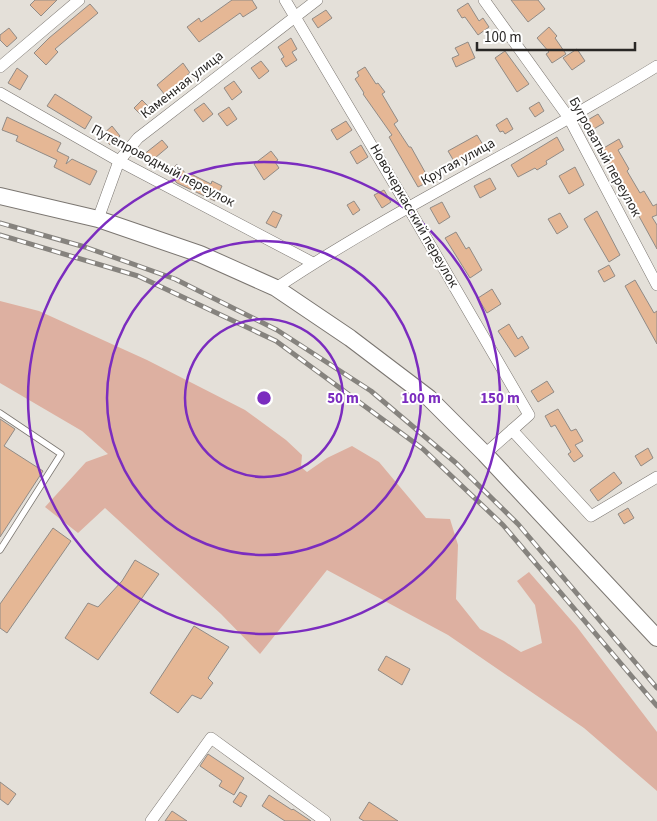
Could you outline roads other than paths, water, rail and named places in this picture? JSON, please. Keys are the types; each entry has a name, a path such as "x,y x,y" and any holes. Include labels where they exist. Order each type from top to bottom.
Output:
{"main road":[{"path":"0,196 98,219 200,254 276,288 350,338 429,398 485,454 657,638"}],"street":[{"path":"0,67 79,0"},
{"name":"Новочеркасский переулок","path":"285,0 529,415 485,454"},
{"name":"Каменная улица","path":"98,219 119,161 138,138 317,0"},
{"name":"Бугроватый переулок","path":"484,0 569,118 657,285"},
{"name":"Крутая улица","path":"276,288 313,263 408,207 569,118 657,66"},
{"name":"Путепроводный переулок","path":"0,93 119,161 313,263"},
{"path":"512,430 591,516 657,477"},
{"path":"151,821 211,738 325,821"}],"lane":[{"path":"0,413 61,454 0,550"}],"railway":[{"path":"0,223 85,247 175,279 277,330 371,391 456,463 518,524 657,688"},
{"path":"0,235 138,276 276,341 423,449 503,525 657,706"}]}
